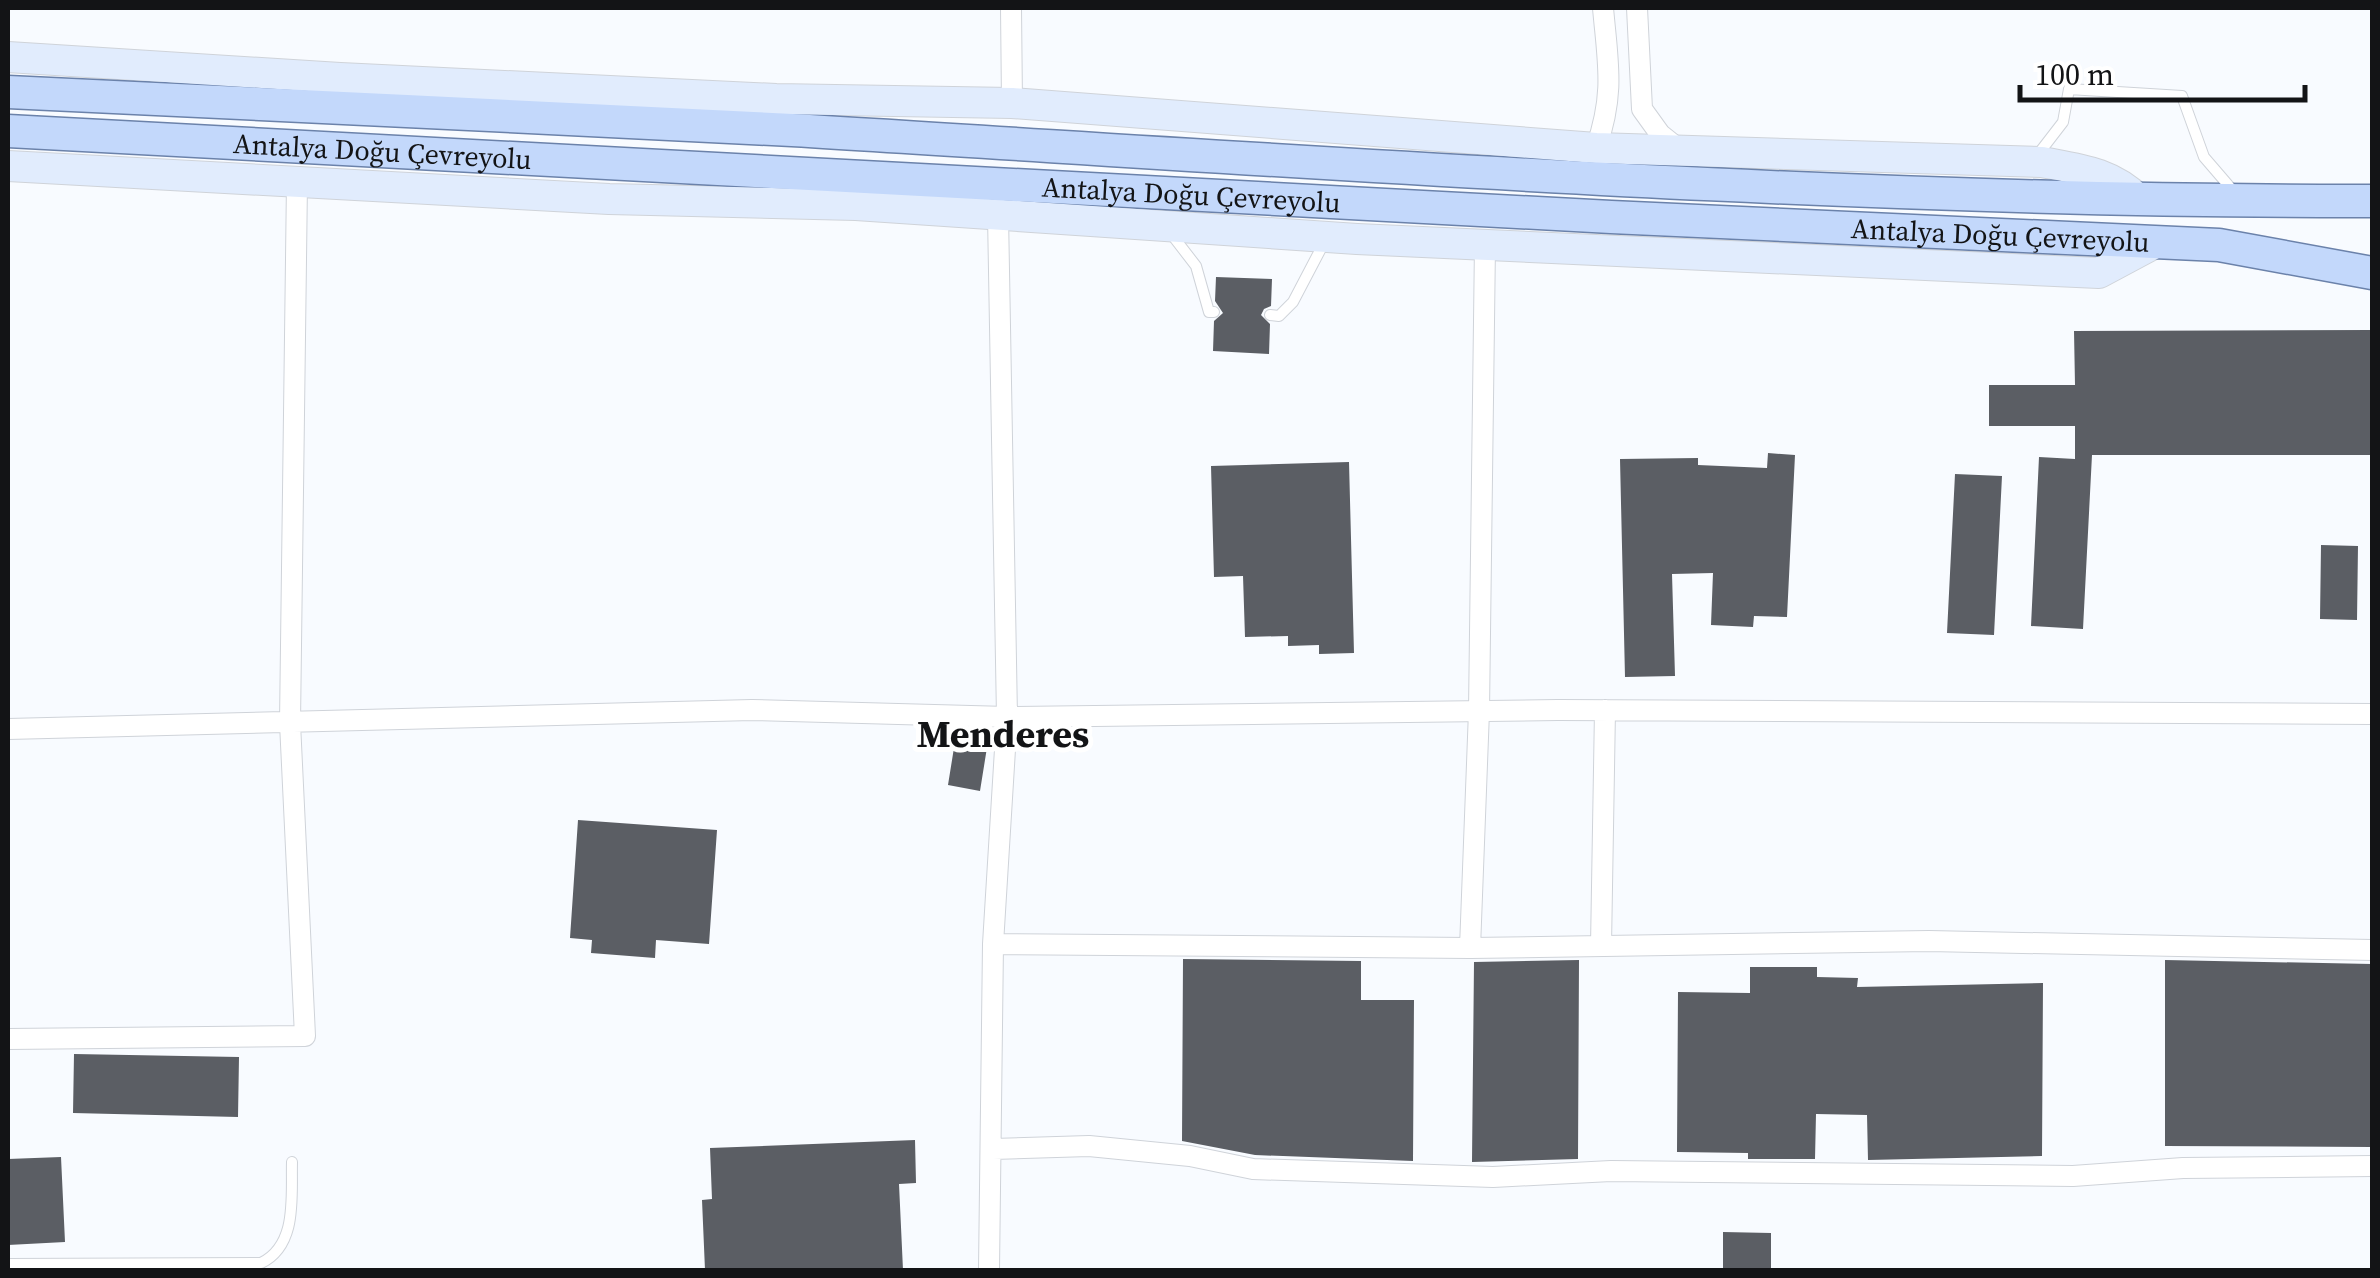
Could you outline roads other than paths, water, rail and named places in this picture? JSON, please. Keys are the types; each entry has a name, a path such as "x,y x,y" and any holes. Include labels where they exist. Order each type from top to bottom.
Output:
{"main road":[{"name":"Antalya Doğu Çevreyolu","path":"8,92 785,130 1558,179 2139,200 2372,201"},
{"name":"Antalya Doğu Çevreyolu","path":"8,131 1611,218 2219,245 2372,273"}],"street":[{"path":"1011,8 1012,104"},
{"path":"1596,148 1608,113 1610,83 1603,8"},
{"path":"1637,8 1642,109 1660,134 1681,151"},
{"path":"8,57 776,99 1012,104 1596,148 2031,162 2099,173 2123,184 2139,200"},
{"path":"8,166 609,199 856,206 1327,237 2099,272 2156,242"},
{"path":"8,1039 304,1036 290,723 297,182"},
{"path":"989,1270 993,944 1007,718 998,215"},
{"path":"1470,948 1479,710 1485,244"},
{"path":"8,729 752,710 1007,718 1479,710 2372,714"},
{"path":"1601,946 1605,710"},
{"path":"993,944 1470,948 1929,942 2372,950"},
{"path":"993,1149 1088,1146 1190,1156 1253,1169 1493,1177 1611,1171 2074,1176 2183,1168 2372,1166"}],"lane":[{"path":"2031,162 2062,122 2069,89 2182,96 2204,156 2242,201"},
{"path":"1165,226 1196,266 1209,312 1214,312"},
{"path":"1270,315 1279,316 1293,302 1327,237"},
{"path":"8,1264 262,1263 276,1253 290,1226 292,1162"}],"district":[{"name":"Menderes","path":"1003,734"}]}
